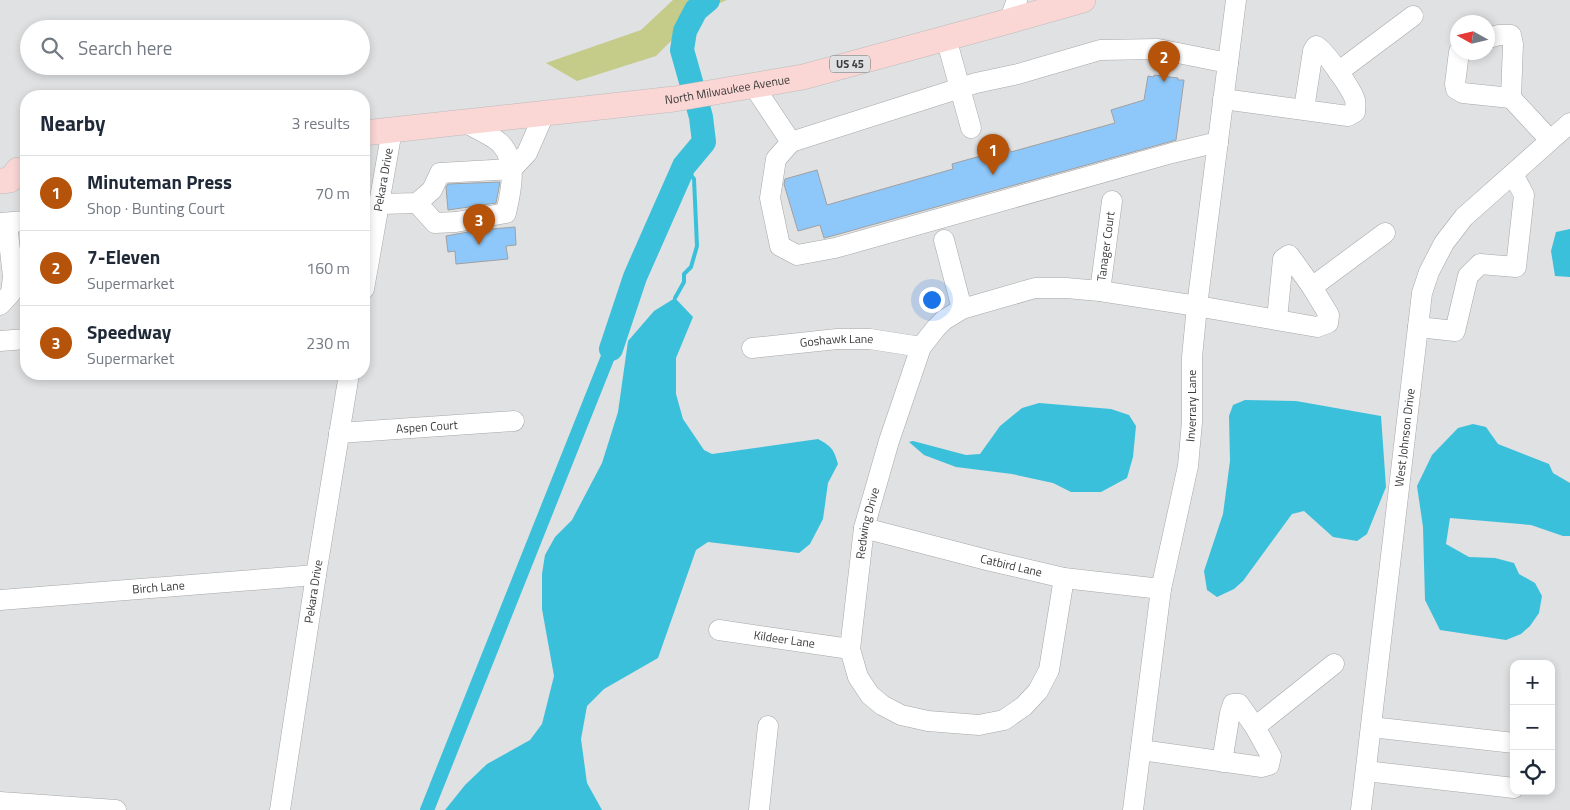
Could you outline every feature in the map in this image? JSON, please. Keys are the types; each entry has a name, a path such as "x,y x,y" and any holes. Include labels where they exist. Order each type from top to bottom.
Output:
{"main road":[{"name":"North Milwaukee Avenue","path":"370,132 674,99 803,76 946,38 1013,11 1077,1"}],"street":[{"name":"Inverrary Lane","path":"1133,810 1161,589 1188,466 1192,422 1192,357 1197,306 1236,0"},
{"path":"1338,72 1413,16"},
{"path":"1495,36 1511,35 1513,44 1511,98"},
{"path":"946,38 971,128"},
{"path":"1223,99 1348,116 1356,112 1355,100 1321,48 1316,46 1313,51 1304,109"},
{"path":"1218,142 1172,153 835,248 797,255 780,246 770,198 776,159 791,142 959,89 1100,50 1158,49 1228,63"},
{"path":"1458,60 1456,90 1463,93 1511,98 1550,140"},
{"path":"752,85 791,142"},
{"path":"380,204 417,203 432,190 440,173 512,169 527,153 545,112"},
{"path":"417,203 435,223 456,222 506,213 512,169 510,158 500,144 464,122"},
{"name":"West Johnson Drive","path":"1361,810 1424,286 1444,243 1464,217 1570,123"},
{"name":"Pekara Drive","path":"370,235 380,204 392,130"},
{"path":"1418,327 1455,331 1468,276 1480,264 1516,267 1524,195 1513,174"},
{"name":"Tanager Court","path":"1100,291 1112,201"},
{"path":"0,305 11,292 13,277 11,222"},
{"path":"1277,319 1283,259 1289,255 1312,287 1384,233"},
{"path":"944,240 962,310"},
{"name":"Redwing Drive","path":"1064,578 1049,670 1038,691 1024,706 1004,720 979,725 928,721 902,715 882,705 870,695 858,677 850,648 864,528 889,441 921,347 936,328 944,320 962,310 1035,288 1100,291 1317,327 1328,324 1329,315 1312,287"},
{"path":"0,341 20,339"},
{"name":"Goshawk Lane","path":"752,348 837,339 870,339 921,347"},
{"name":"Pekara Drive","path":"280,810 348,380"},
{"name":"Aspen Court","path":"339,433 514,421"},
{"name":"Catbird Lane","path":"864,528 1064,578 1161,589"},
{"name":"Birch Lane","path":"0,600 316,575"},
{"name":"Kildeer Lane","path":"719,630 850,648"},
{"path":"1255,727 1334,664"},
{"path":"1141,750 1222,762 1262,767 1270,765 1271,756 1255,727 1239,704 1233,704 1230,713 1222,762"},
{"path":"758,810 768,726"},
{"path":"1371,728 1510,743"},
{"path":"1366,771 1510,788"},
{"path":"0,802 116,810"}],"green space":[{"path":"673,0 727,0 701,11 656,56 577,81 546,63 641,30"}],"water":[{"path":"1570,229 1570,277 1555,276 1551,251 1556,232"},
{"path":"675,298 693,317 676,358 676,394 683,419 704,450 712,454 818,439 826,444 833,451 838,464 828,483 823,519 810,544 799,553 708,542 696,550 658,658 604,689 587,706 581,739 587,783 602,810 445,810 465,785 487,764 530,740 542,724 554,676 542,609 542,574 545,555 555,537 572,520 602,463 618,412 628,341 654,311"},
{"path":"1245,400 1296,401 1381,416 1386,487 1367,534 1357,541 1333,537 1304,511 1292,514 1243,581 1234,589 1217,597 1207,590 1204,571 1223,514 1230,461 1229,416 1233,405"},
{"path":"1039,403 1111,409 1129,415 1136,426 1133,457 1127,478 1101,492 1071,492 1053,483 1012,474 956,467 924,455 909,442 913,441 966,455 980,454 1000,426 1022,408"},
{"path":"1473,424 1486,427 1498,444 1549,464 1553,473 1570,483 1570,536 1563,536 1531,525 1450,518 1446,544 1469,557 1495,558 1514,563 1519,574 1535,583 1542,596 1539,613 1530,626 1521,634 1506,640 1440,630 1425,600 1423,527 1417,486 1432,455 1458,428"}],"building":[{"path":"1154,75 1184,80 1176,140 824,238 820,225 798,231 784,184 785,179 817,170 827,205 953,169 952,164 1009,148 1011,152 1115,123 1111,110 1144,100 1148,76 1154,77"},
{"path":"500,182 496,203 448,210 446,187 448,184"},
{"path":"515,227 516,245 506,246 508,259 456,264 455,251 448,252 446,236 490,228"}],"waterway":[{"path":"611,349 635,277 684,166 704,142 701,117 682,50 685,31 696,10 708,0"},
{"path":"675,298 684,282 684,274 691,267 697,246 694,179 684,166"},
{"path":"427,810 611,349"}],"place":[{"name":"7-Eleven","path":"1164,82"},
{"name":"Minuteman Press","path":"993,175"},
{"name":"Speedway","path":"479,245"}]}
